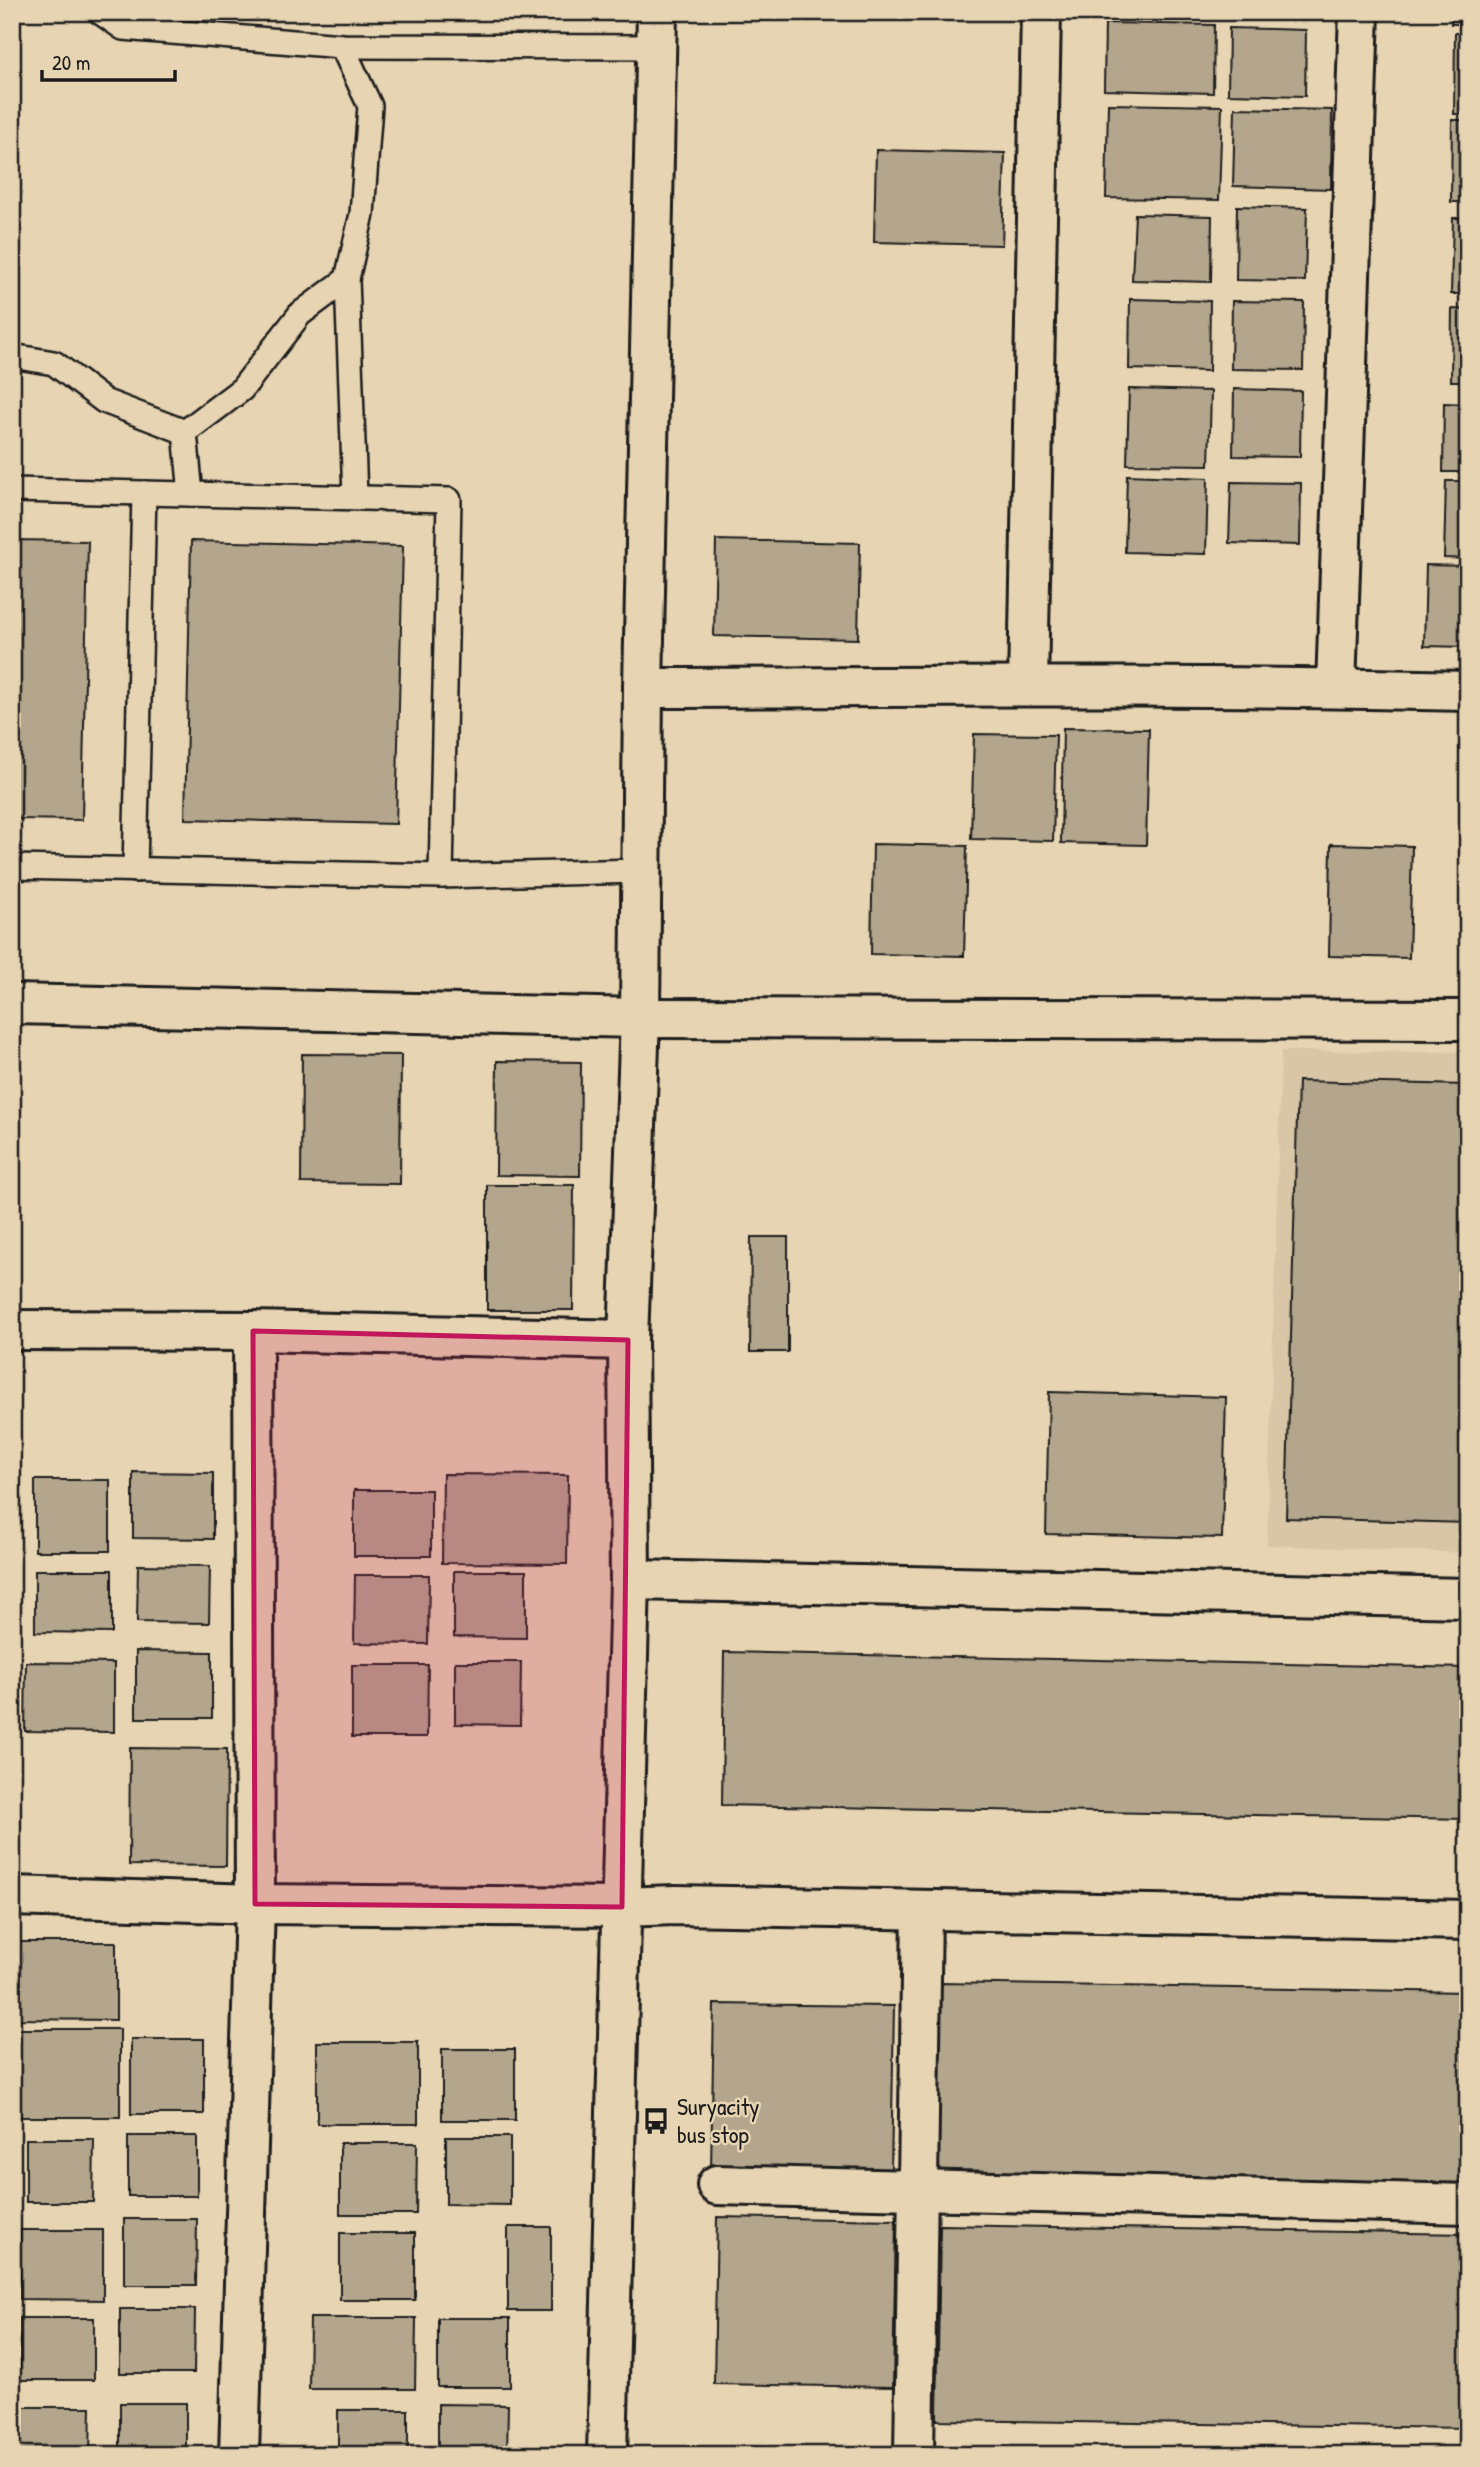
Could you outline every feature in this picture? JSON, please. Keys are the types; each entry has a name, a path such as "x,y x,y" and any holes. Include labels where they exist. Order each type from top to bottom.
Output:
{"street":[{"path":"1028,686 1041,12"},
{"path":"1336,688 1359,12"},
{"path":"607,2455 630,1580 628,1340 640,1018 643,688 657,30"},
{"path":"643,688 1028,686 1468,691"},
{"path":"12,1004 640,1018 1468,1020"},
{"path":"12,1330 253,1331 628,1340"},
{"path":"239,2455 255,1904 253,1331"},
{"path":"630,1580 1468,1598"},
{"path":"12,1896 255,1904 622,1907 675,1905 1468,1920"},
{"path":"914,2455 922,1910"},
{"path":"717,2185 1468,2204"}],"lane":[{"path":"100,12 123,28 342,46 657,30"},
{"path":"342,46 370,106 362,214 347,279 355,497"},
{"path":"185,432 243,389 300,314 347,279"},
{"path":"12,356 54,363 104,401 185,432"},
{"path":"185,432 191,494"},
{"path":"12,490 449,500 441,876"},
{"path":"135,870 144,493"},
{"path":"12,867 441,876 640,871"}],"highlighted area":[{"path":"253,1331 628,1340 622,1907 255,1904"}],"shaded area":[{"path":"1281,1051 1468,1052 1468,1553 1267,1545"}],"building":[{"path":"1141,12 1216,12 1216,14"},
{"path":"1229,12 1339,12 1339,20 1229,17"},
{"path":"1452,12 1468,12 1468,24 1451,24"},
{"path":"1105,23 1214,25 1213,93 1104,90"},
{"path":"1229,28 1306,30 1305,96 1228,94"},
{"path":"1455,33 1468,33 1468,114 1454,114"},
{"path":"1108,104 1222,106 1219,200 1106,198"},
{"path":"1235,108 1332,110 1331,189 1233,186"},
{"path":"1452,120 1468,120 1468,202 1451,202"},
{"path":"876,150 1005,153 1002,245 874,242"},
{"path":"1237,206 1307,208 1305,281 1236,280"},
{"path":"1135,214 1212,216 1211,282 1132,280"},
{"path":"1453,218 1468,218 1468,294 1451,294"},
{"path":"1130,299 1210,301 1209,371 1129,369"},
{"path":"1232,301 1304,302 1303,370 1231,369"},
{"path":"1452,309 1468,310 1468,381 1451,381"},
{"path":"1129,389 1211,391 1209,465 1127,464"},
{"path":"1234,389 1301,391 1300,457 1233,456"},
{"path":"1444,403 1468,404 1468,472 1443,472"},
{"path":"1127,475 1208,478 1206,554 1125,552"},
{"path":"1446,481 1468,481 1468,559 1444,558"},
{"path":"1231,482 1301,483 1300,545 1229,543"},
{"path":"12,540 88,541 82,820 12,819"},
{"path":"716,540 860,543 858,639 714,636"},
{"path":"191,541 403,546 396,824 185,819"},
{"path":"1426,565 1468,566 1468,647 1424,646"},
{"path":"1063,728 1149,729 1146,845 1061,843"},
{"path":"974,734 1056,735 1053,841 971,839"},
{"path":"873,844 967,846 964,956 871,954"},
{"path":"1331,844 1412,846 1409,958 1329,956"},
{"path":"302,1054 401,1055 400,1184 301,1183"},
{"path":"497,1061 581,1062 580,1176 496,1175"},
{"path":"1298,1081 1468,1085 1468,1523 1286,1518"},
{"path":"487,1185 574,1185 573,1310 487,1310"},
{"path":"751,1237 788,1237 788,1352 750,1352"},
{"path":"1049,1392 1226,1397 1222,1538 1046,1534"},
{"path":"133,1472 213,1473 213,1539 133,1538"},
{"path":"443,1474 568,1475 567,1564 442,1563"},
{"path":"35,1480 110,1480 110,1551 35,1551"},
{"path":"354,1490 431,1490 431,1556 354,1556"},
{"path":"138,1565 210,1566 209,1623 137,1622"},
{"path":"35,1570 112,1570 112,1633 35,1632"},
{"path":"454,1571 526,1571 526,1638 454,1637"},
{"path":"355,1575 429,1575 428,1644 354,1643"},
{"path":"136,1651 212,1652 212,1718 136,1718"},
{"path":"724,1652 1468,1668 1468,1819 722,1805"},
{"path":"26,1662 114,1663 114,1732 25,1731"},
{"path":"455,1662 521,1662 520,1725 455,1724"},
{"path":"352,1665 428,1665 427,1737 352,1737"},
{"path":"130,1748 227,1749 226,1866 129,1865"},
{"path":"12,1942 116,1942 116,2020 12,2019"},
{"path":"941,1983 1468,1992 1468,2183 938,2174"},
{"path":"714,2004 894,2006 891,2173 711,2170"},
{"path":"12,2029 120,2029 120,2117 12,2117"},
{"path":"131,2039 204,2039 204,2114 131,2114"},
{"path":"317,2042 418,2042 418,2124 317,2124"},
{"path":"442,2049 515,2049 515,2120 442,2120"},
{"path":"128,2136 197,2136 197,2196 128,2196"},
{"path":"446,2137 510,2137 510,2205 446,2204"},
{"path":"26,2139 94,2139 93,2202 26,2202"},
{"path":"340,2143 417,2143 416,2214 340,2214"},
{"path":"717,2217 896,2220 893,2387 714,2384"},
{"path":"124,2219 197,2219 196,2285 124,2285"},
{"path":"940,2225 1468,2234 1468,2428 937,2420"},
{"path":"508,2227 551,2227 551,2311 508,2311"},
{"path":"20,2230 103,2230 103,2300 20,2299"},
{"path":"340,2233 415,2233 415,2300 340,2300"},
{"path":"120,2309 195,2309 194,2373 120,2373"},
{"path":"20,2318 94,2318 94,2380 20,2380"},
{"path":"310,2318 416,2318 415,2389 309,2389"},
{"path":"438,2318 510,2318 510,2387 438,2387"},
{"path":"120,2403 186,2403 186,2455 120,2455"},
{"path":"438,2404 508,2405 507,2455 438,2455"},
{"path":"18,2407 91,2407 90,2455 18,2455"},
{"path":"338,2410 408,2410 408,2455 338,2455"}],"place":[{"name":"Suryacity bus stop","path":"656,2121"}]}
